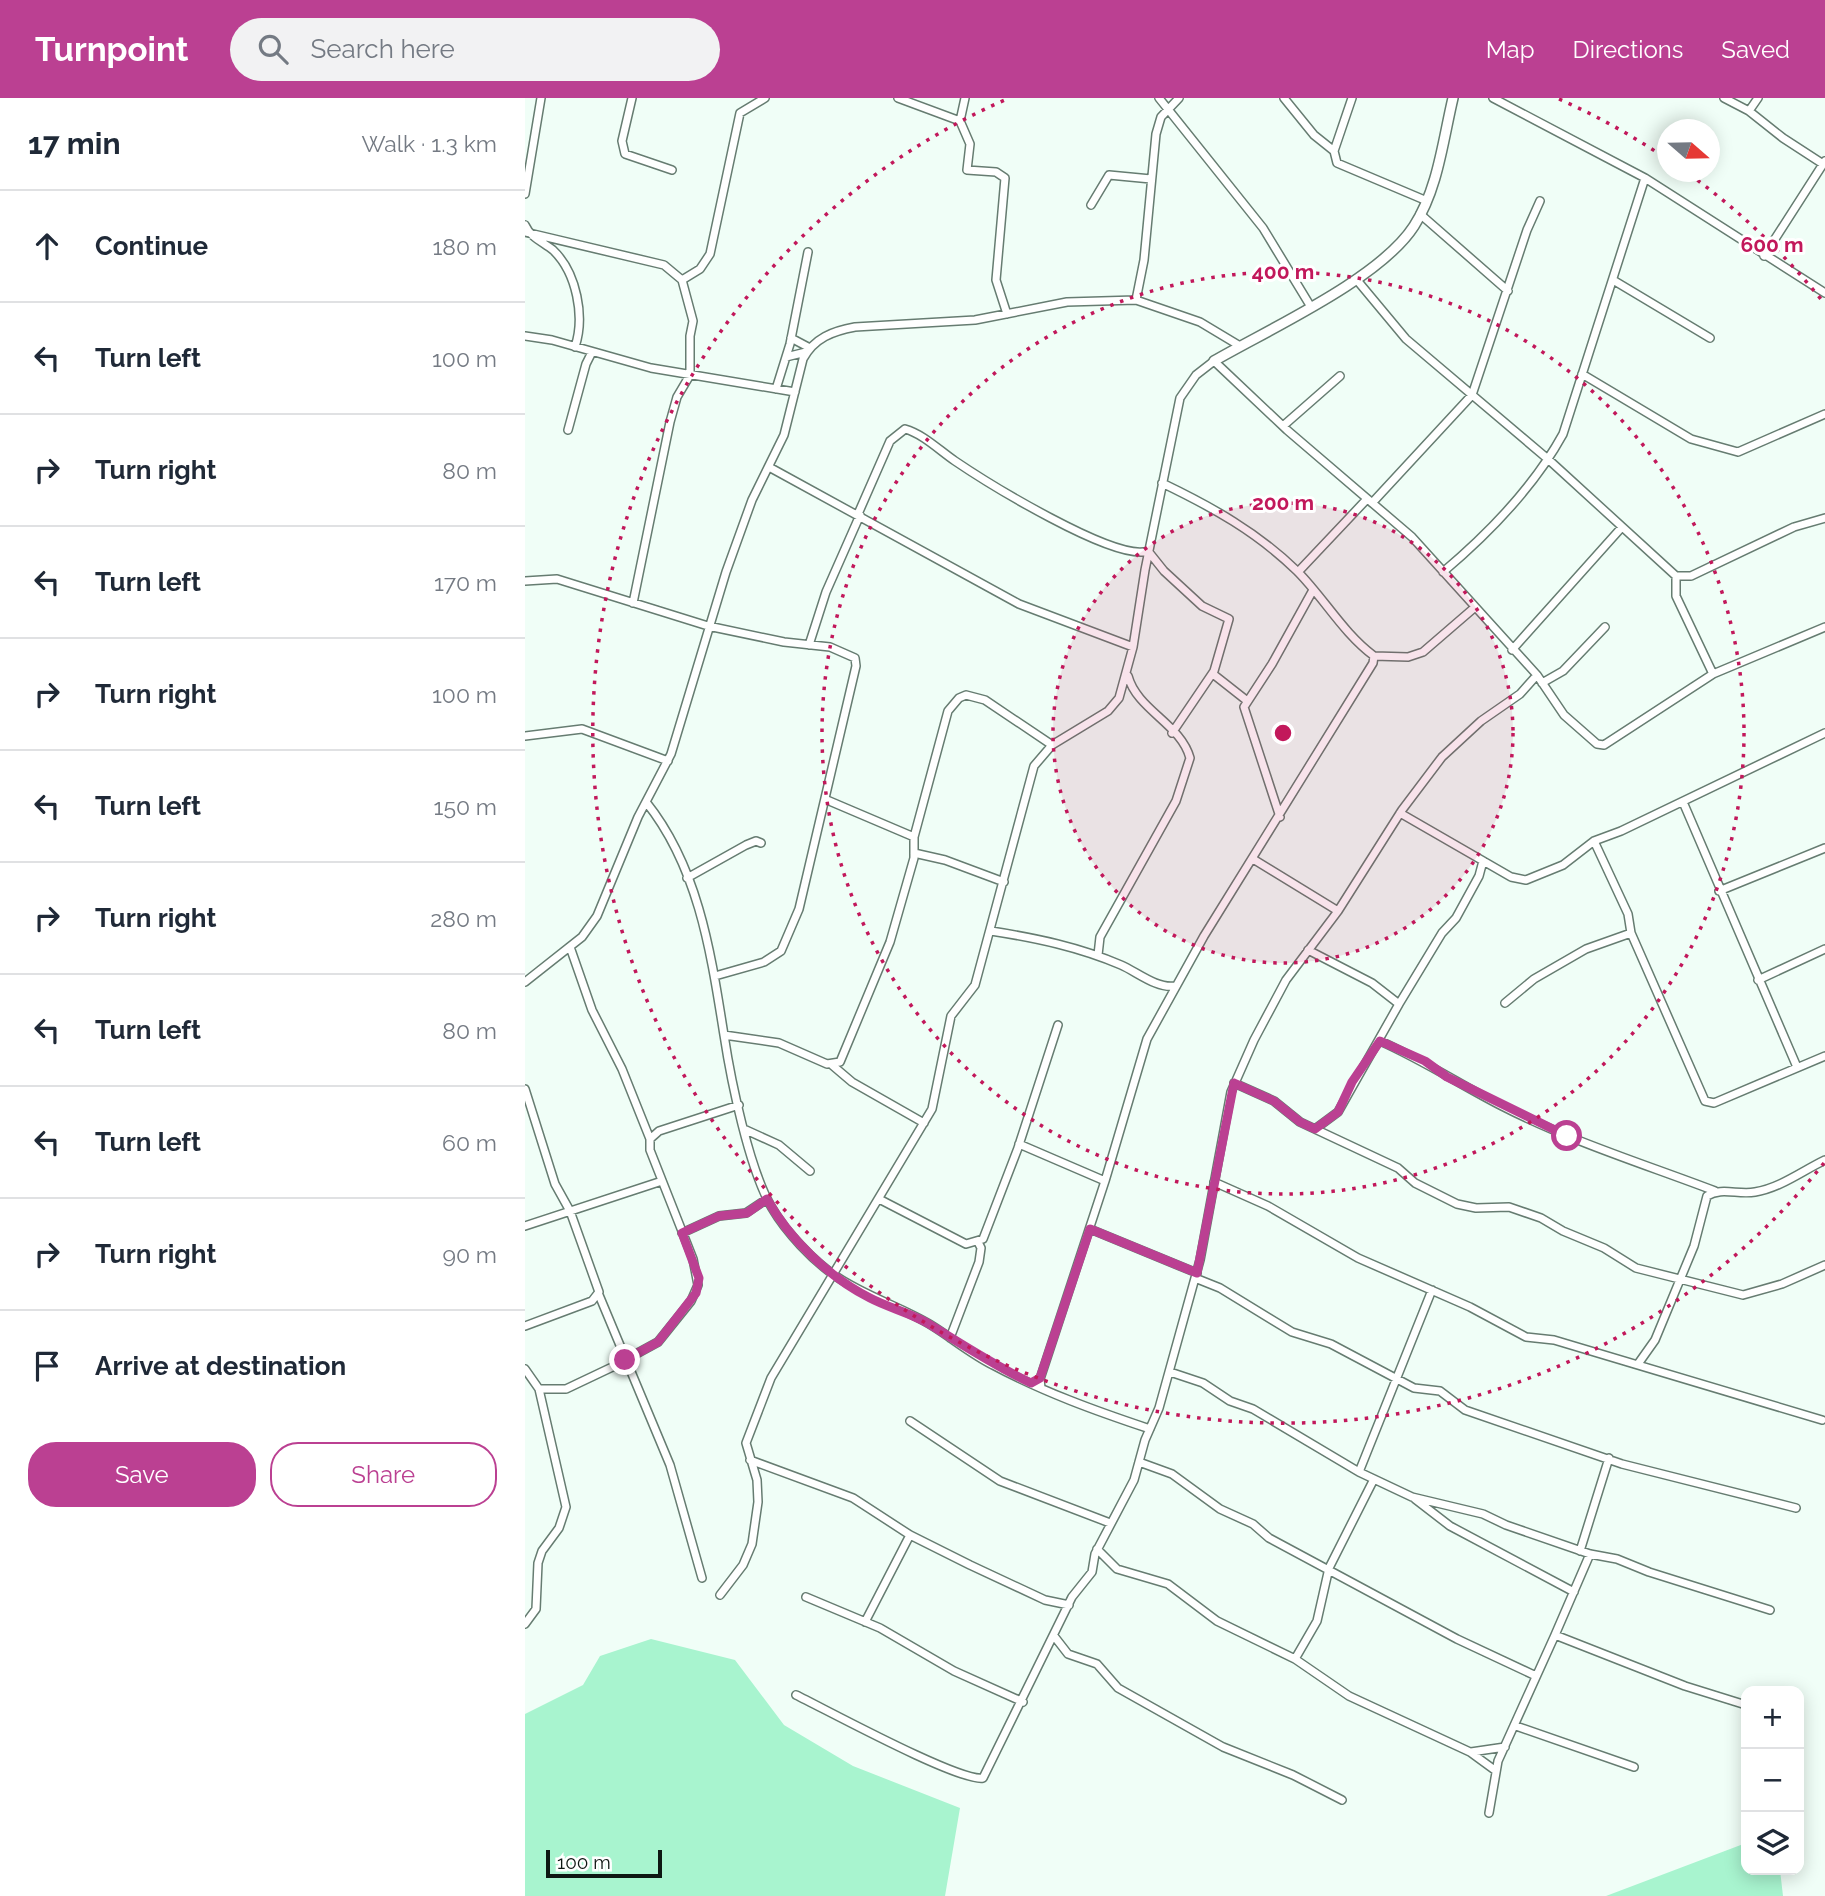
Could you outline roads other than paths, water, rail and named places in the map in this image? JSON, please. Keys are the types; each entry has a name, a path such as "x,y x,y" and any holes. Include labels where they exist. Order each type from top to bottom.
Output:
{"street":[{"path":"525,194 541,98"},
{"path":"632,98 622,141 625,154 671,170"},
{"path":"682,280 700,269 710,254 737,119 743,110 765,98"},
{"path":"898,98 960,121"},
{"path":"965,98 960,121 970,144 967,170 996,172 1005,178 996,280 1007,314"},
{"path":"1159,98 1263,228 1311,307"},
{"path":"1136,300 1144,260 1157,127 1168,109 1179,98"},
{"path":"1284,98 1314,135 1334,151"},
{"path":"1352,98 1333,158 1341,167 1427,201"},
{"path":"720,1595 743,1565 752,1544 758,1502 757,1480 750,1460 747,1437 771,1378 932,1109 951,1016 975,985 1029,779 1040,756 1052,745 1115,706 1127,689 1127,674 1148,551 1180,398 1196,375 1214,360 1356,279 1413,228 1427,201 1453,98"},
{"path":"1493,98 1645,178 1825,293"},
{"path":"1724,98 1749,111 1783,138 1824,162 1764,256"},
{"path":"1749,111 1758,98"},
{"path":"1091,205 1109,175 1151,179"},
{"path":"1443,572 1549,460 1563,433 1645,178"},
{"path":"1298,572 1472,395 1527,230 1540,201"},
{"path":"1420,214 1508,291"},
{"path":"526,230 664,265 682,280 692,309 690,375 677,397 670,422 633,603"},
{"path":"526,230 547,245 564,264 580,313 581,330 575,347"},
{"path":"776,389 791,338 808,252"},
{"path":"1356,279 1406,339 1549,460 1676,576 1691,576 1794,527 1825,518"},
{"path":"1613,280 1710,338"},
{"path":"786,357 807,350 837,330 855,327 975,320 1067,302 1136,300 1200,322 1240,346"},
{"path":"525,336 690,375 795,392"},
{"path":"791,338 807,350"},
{"path":"525,982 582,937 601,908 646,802 668,761 680,732 708,626 752,500 784,435 807,350"},
{"path":"568,430 583,371 592,352"},
{"path":"1214,360 1283,426 1412,537 1537,676 1563,715 1592,740 1604,745 1713,674 1825,627"},
{"path":"1582,374 1691,439 1738,452 1756,447 1775,435 1825,414"},
{"path":"1283,426 1340,376"},
{"path":"809,645 826,592 890,441 905,429 914,432 955,461 1056,521 1129,552 1148,551"},
{"path":"769,467 1019,604 1133,647"},
{"path":"1161,483 1209,505 1250,530 1298,572 1374,656 1408,657 1423,652 1474,608"},
{"path":"1512,650 1622,527"},
{"path":"1148,551 1164,571 1202,606 1229,619 1213,674 1172,733"},
{"path":"1676,576 1678,601 1713,674"},
{"path":"525,581 557,579 708,626 844,652 857,662 827,800 808,864 799,909 781,951 764,962 715,976"},
{"path":"1280,817 1243,712 1246,700 1272,664 1313,590"},
{"path":"1542,683 1563,671 1605,627"},
{"path":"1041,1388 1040,1378 1090,1229 1143,1049 1169,996 1373,663 1374,656"},
{"path":"1213,674 1246,700"},
{"path":"796,1695 975,1779 983,1778 991,1767 1069,1605 1092,1572 1097,1549 1134,1480 1170,1372 1196,1275 1234,1083 1286,980 1338,911 1401,813 1442,757 1481,721 1520,694 1537,676"},
{"path":"1098,955 1098,941 1152,848 1175,801 1189,764 1188,752 1127,689"},
{"path":"831,1064 842,1059 890,942 914,853 914,837 948,711 959,698 966,695 985,700 1052,745"},
{"path":"525,736 582,729 668,761"},
{"path":"1401,813 1511,877 1526,880 1569,862 1594,841 1683,802 1711,785 1825,733"},
{"path":"827,800 914,837"},
{"path":"646,802 663,823 687,878 708,939 739,1105 767,1199 784,1224 834,1275 870,1298 918,1318 995,1366 1041,1388 1150,1429"},
{"path":"1683,802 1719,891 1797,1067"},
{"path":"687,878 746,845 755,841 761,843"},
{"path":"1594,841 1628,914 1632,933 1705,1101 1714,1103 1825,1056"},
{"path":"1719,891 1825,848"},
{"path":"914,853 1004,882"},
{"path":"1253,859 1338,911"},
{"path":"1315,1129 1338,1112 1352,1082 1380,1041 1442,933 1456,918 1479,876 1483,861"},
{"path":"991,930 1070,946 1098,955 1166,987 1175,986"},
{"path":"1505,1003 1534,979 1586,949 1632,933"},
{"path":"539,1390 566,1389 658,1342 696,1293 699,1278 650,1150 650,1139 622,1069 592,1010 570,947"},
{"path":"1758,980 1825,949"},
{"path":"1308,950 1372,982 1399,1004"},
{"path":"1166,987 1169,996"},
{"path":"879,1199 967,1244 978,1242 987,1231 1058,1025"},
{"path":"724,1035 779,1043 831,1064 852,1082 925,1122"},
{"path":"1380,1041 1425,1061 1447,1077 1567,1136 1715,1191 1733,1193 1765,1189 1825,1160"},
{"path":"1234,1083 1274,1101 1300,1122 1398,1168 1415,1183 1457,1204 1476,1208 1509,1207 1541,1218 1563,1231 1604,1248 1636,1268 1749,1295 1824,1266"},
{"path":"525,1090 555,1184 571,1211 580,1245 597,1280 599,1295 670,1465 702,1578"},
{"path":"650,1139 659,1131 739,1105"},
{"path":"746,1130 779,1145 810,1171"},
{"path":"1019,1144 1105,1181"},
{"path":"525,1226 662,1181"},
{"path":"1214,1182 1268,1206 1358,1258 1432,1290 1487,1318 1507,1324 1532,1339 1549,1339 1822,1420"},
{"path":"1638,1364 1655,1339 1694,1246 1705,1200 1715,1191"},
{"path":"682,1233 719,1216 747,1213 767,1199"},
{"path":"1090,1229 1196,1275 1292,1332 1331,1344 1414,1388 1440,1391 1465,1410 1609,1458 1796,1508"},
{"path":"950,1339 979,1262 981,1248 978,1242"},
{"path":"1359,1472 1432,1290"},
{"path":"525,1326 592,1301 599,1295"},
{"path":"525,1369 539,1390 566,1507 559,1528 542,1551 538,1563 536,1609 525,1624"},
{"path":"1170,1372 1203,1383 1230,1401 1253,1409 1359,1472 1412,1496 1483,1514 1580,1551 1617,1559 1649,1572 1770,1610"},
{"path":"1031,1383 1040,1378"},
{"path":"910,1421 1000,1481 1110,1523"},
{"path":"1580,1551 1609,1458"},
{"path":"750,1460 853,1499 910,1535 1045,1600 1069,1605"},
{"path":"1139,1462 1172,1474 1220,1509 1246,1520 1269,1538 1457,1639 1536,1676"},
{"path":"1296,1659 1317,1621 1329,1568 1374,1479"},
{"path":"1412,1496 1450,1526 1574,1592"},
{"path":"865,1622 910,1535"},
{"path":"1097,1549 1117,1569 1168,1584 1217,1621 1296,1659 1349,1696 1470,1752 1496,1771"},
{"path":"1489,1813 1496,1771 1505,1747 1590,1554"},
{"path":"806,1597 865,1622 954,1671 1023,1702"},
{"path":"1555,1635 1685,1686 1741,1703"},
{"path":"1054,1636 1068,1654 1097,1664 1118,1688 1223,1747 1293,1775 1342,1800"},
{"path":"1516,1726 1634,1767"},
{"path":"1470,1752 1505,1747"}]}
